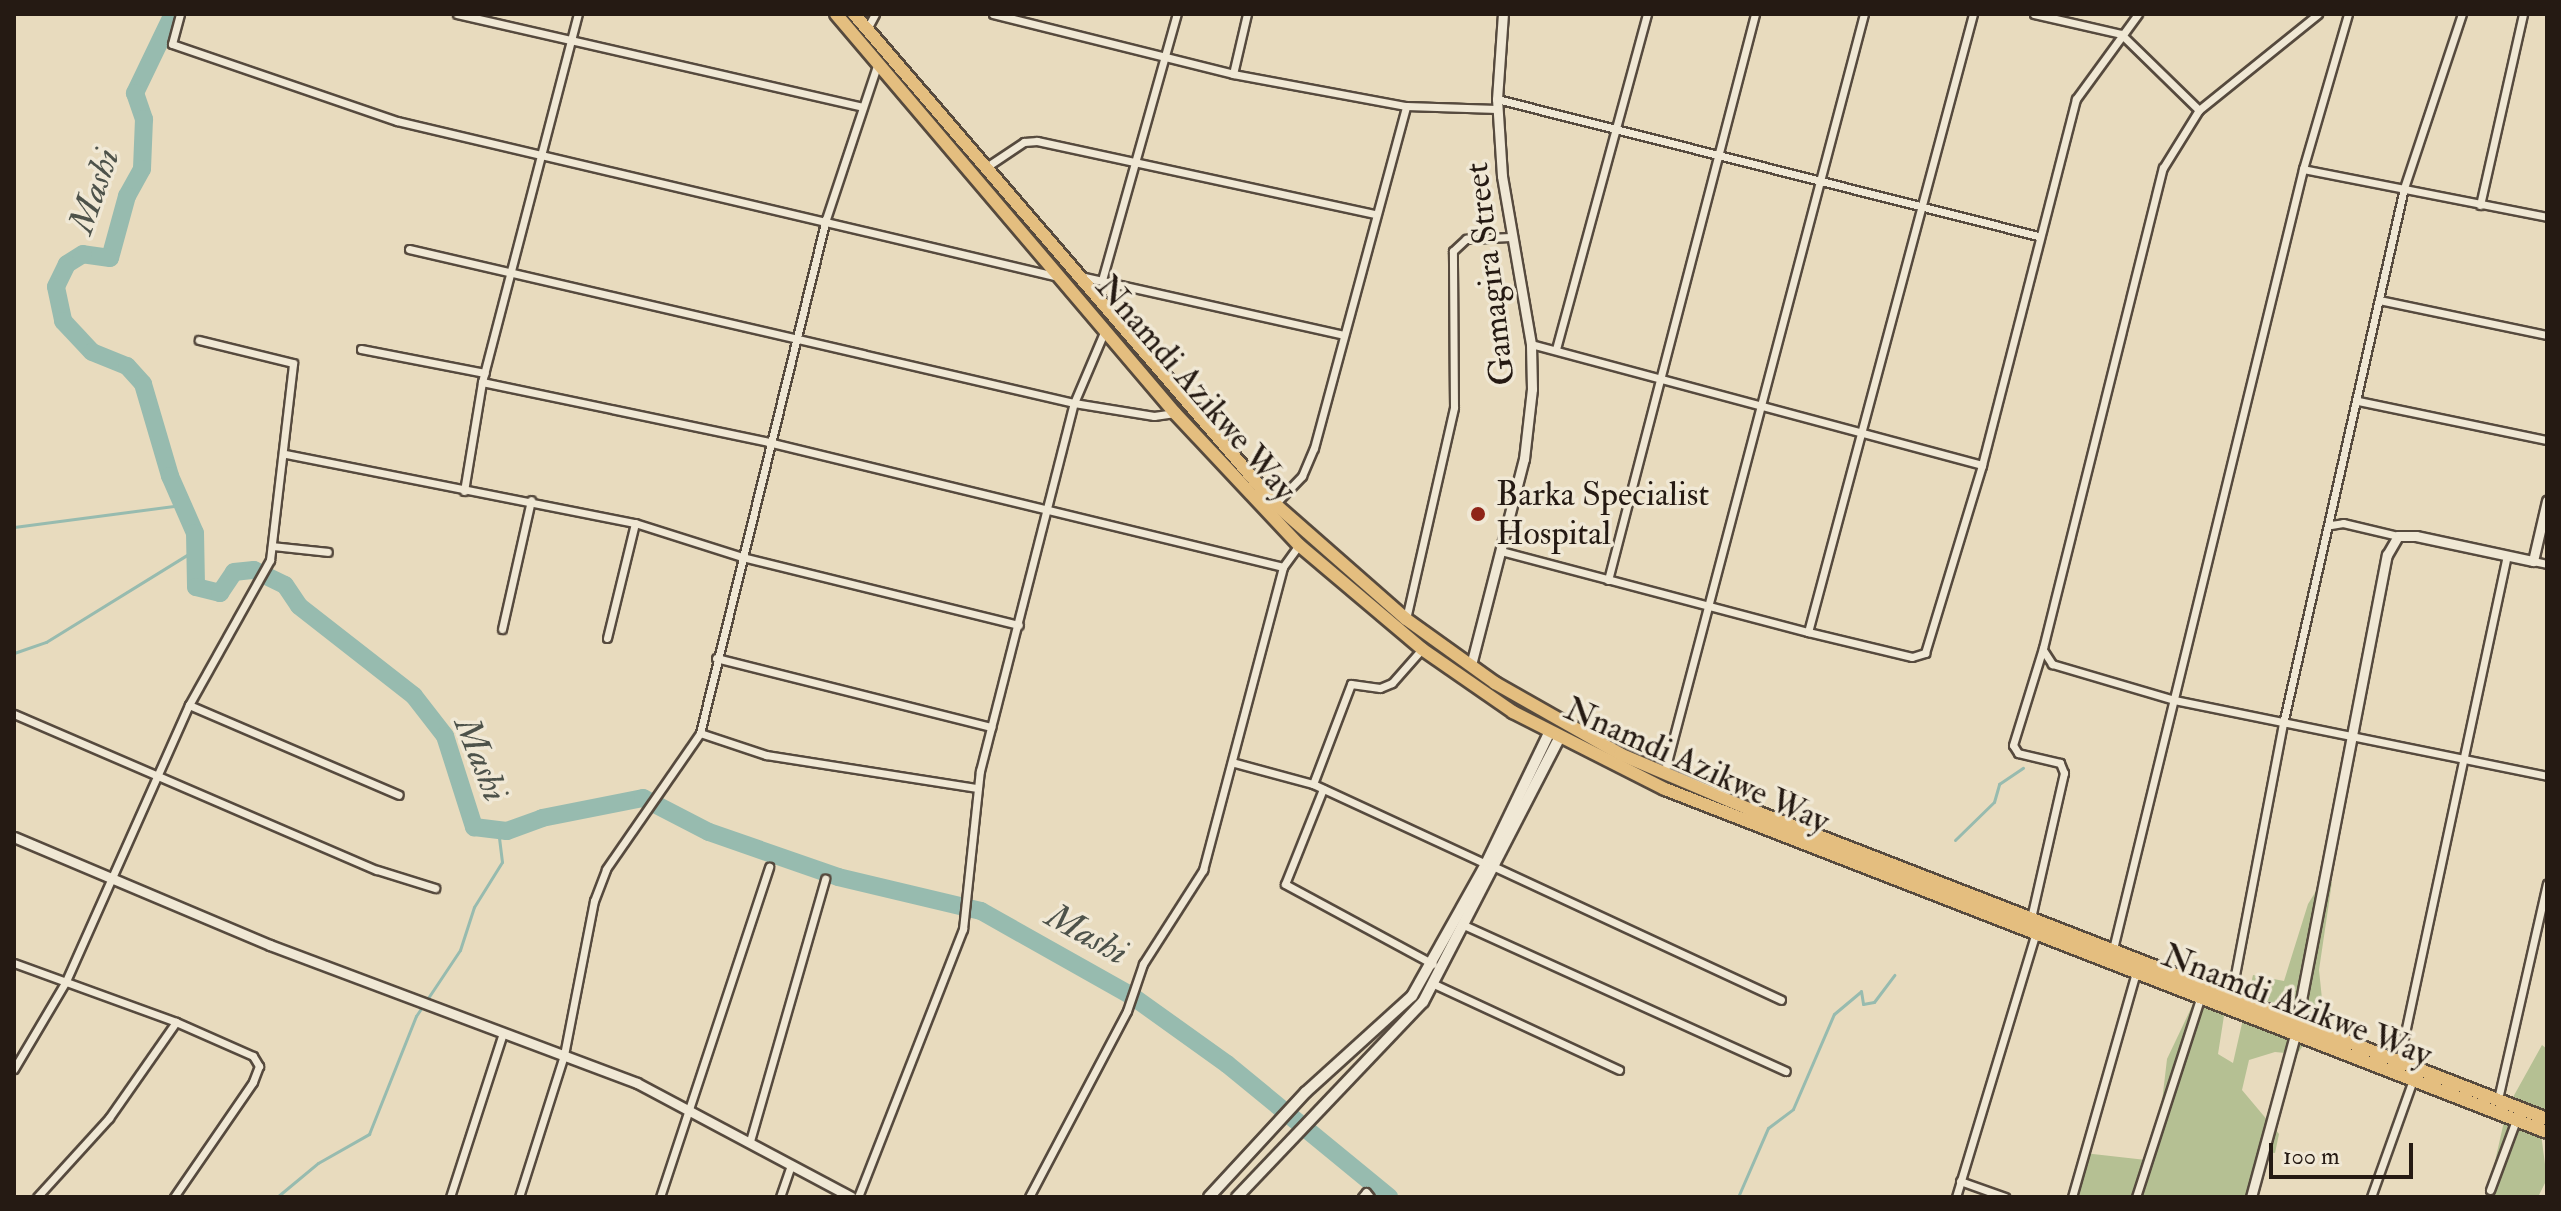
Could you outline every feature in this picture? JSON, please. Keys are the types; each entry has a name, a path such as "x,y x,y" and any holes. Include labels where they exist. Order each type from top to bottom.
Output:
{"highway":[{"name":"Nnamdi Azikwe Way","path":"836,14 1106,328 1175,413 1299,545 1422,649 1554,735 1665,789 2200,999 2399,1061 2547,1119"},
{"name":"Nnamdi Azikwe Way","path":"854,14 1275,504 1406,619 1471,665 1560,722 1664,774 2231,996 2413,1080 2547,1132"},
{"path":"1161,395 1171,385"}],"main road":[{"path":"1237,1197 1323,1109 1434,984 1466,926 1491,866 1554,735"},
{"path":"1209,1197 1306,1092 1381,1030 1412,996 1491,866"}],"street":[{"path":"180,14 172,44 397,121 826,219 1061,278"},
{"path":"457,14 571,43 862,107"},
{"path":"464,491 484,377 578,14"},
{"path":"867,29 875,14"},
{"path":"993,14 1165,61 1406,106 1497,104 1616,129 1820,178 2038,236"},
{"path":"1102,280 1177,14"},
{"path":"1233,74 1247,14"},
{"name":"Gamagira Street","path":"1471,665 1524,459 1532,389 1531,344 1512,237 1497,104 1503,14"},
{"path":"1556,349 1647,14"},
{"path":"1608,580 1716,154 1755,14"},
{"path":"1664,774 1864,14"},
{"path":"1808,632 1973,14"},
{"path":"2034,14 2121,34 2199,110"},
{"path":"1501,551 1808,632 1912,657 1925,653 1982,465 2038,236 2076,99 2138,14"},
{"path":"2031,918 2064,773 2060,763 2018,753 2013,745 2043,648 2163,168 2199,110 2318,14"},
{"path":"2113,949 2303,169 2348,14"},
{"path":"2231,996 2283,724 2324,534 2331,525 2404,188 2462,14"},
{"path":"2480,205 2523,14"},
{"path":"519,1197 564,1055 594,901 606,869 700,733 768,442 799,335 826,219 878,63"},
{"path":"1275,504 1302,476 1314,448 1406,106"},
{"path":"985,169 1024,142 1037,141 1136,166 1375,214"},
{"path":"2303,169 2547,217"},
{"path":"1406,619 1454,407 1453,251 1466,239 1512,237"},
{"path":"409,249 799,335 1074,403 1154,416 1175,413"},
{"path":"1078,276 1343,335"},
{"path":"2379,300 2547,335"},
{"path":"858,1197 936,1004 966,913 977,788 991,727 1049,511 1074,403 1106,328"},
{"path":"14,1069 66,981 189,705 264,577 270,560 286,454 293,363 199,340"},
{"path":"1531,344 1982,465"},
{"path":"361,349 768,442 1283,567"},
{"path":"2358,401 2547,440"},
{"path":"286,454 635,523 742,557 1019,625"},
{"path":"502,629 531,500"},
{"path":"2533,561 2547,501"},
{"path":"607,638 635,523"},
{"path":"2331,525 2343,523 2547,564"},
{"path":"2251,1197 2296,1028 2387,555 2398,536"},
{"path":"1029,1197 1127,1011 1143,964 1203,870 1235,763 1283,567 1299,545"},
{"path":"272,546 328,552"},
{"path":"2399,1061 2466,759 2507,555"},
{"path":"2043,648 2052,664 2174,700 2547,776"},
{"path":"1313,784 1351,684 1380,688 1392,683 1422,649"},
{"path":"716,658 991,727"},
{"path":"189,705 399,795"},
{"path":"14,714 159,773 377,870 435,888"},
{"path":"700,733 780,758 977,788"},
{"path":"1235,763 1313,784 1781,1000"},
{"path":"1323,789 1285,884 1433,964"},
{"path":"14,837 414,999 564,1055 690,1109 851,1197"},
{"path":"660,1197 769,867"},
{"path":"750,1141 825,879"},
{"path":"2498,1099 2547,883"},
{"path":"1466,926 1786,1071"},
{"path":"1956,1197 2035,935"},
{"path":"14,963 176,1022 253,1056 259,1066 214,1144 174,1197"},
{"path":"2072,1197 2136,973"},
{"path":"1434,984 1619,1070"},
{"path":"2136,1197 2200,999"},
{"path":"37,1197 109,1118 176,1022"},
{"path":"450,1197 503,1033"},
{"path":"2371,1197 2413,1080"},
{"path":"2490,1190 2516,1120"},
{"path":"780,1197 791,1165"},
{"path":"1960,1181 2005,1197"},
{"path":"1362,1197 1366,1192 1370,1197"}],"green space":[{"path":"2332,882 2319,970 2324,1018 2297,1054 2275,1052 2249,1060 2242,1090 2279,1134 2275,1153 2266,1152 2256,1197 2073,1197 2084,1153 2146,1160 2158,1136 2167,1059 2204,981 2229,984 2218,1054 2233,1063 2253,975 2284,981 2308,904 2318,888"},
{"path":"2542,1045 2547,1049 2547,1134 2541,1134 2547,1179 2538,1197 2487,1197 2507,1108"}],"waterway":[{"name":"Mashi","path":"173,14 135,93 144,119 142,169 127,196 110,258 83,254 67,264 56,287 63,321 92,352 127,366 143,384 170,476 195,533 196,587 220,593 234,572 254,570 285,585 299,606 414,696 445,736 474,827 507,831 542,818 643,798 709,832 838,877 981,911 1132,996 1227,1064 1389,1197"},
{"path":"14,527 182,505"},
{"path":"14,653 46,642 192,552"},
{"path":"1955,840 1994,802 1999,784 2023,768"},
{"path":"277,1197 318,1163 369,1134 416,1016 460,950 474,907 502,862 499,836 507,831"},
{"path":"1738,1197 1768,1128 1793,1109 1834,1014 1861,991 1863,1004 1874,1002 1894,975"}],"place":[{"name":"Barka Specialist Hospital","path":"1478,514"}]}
